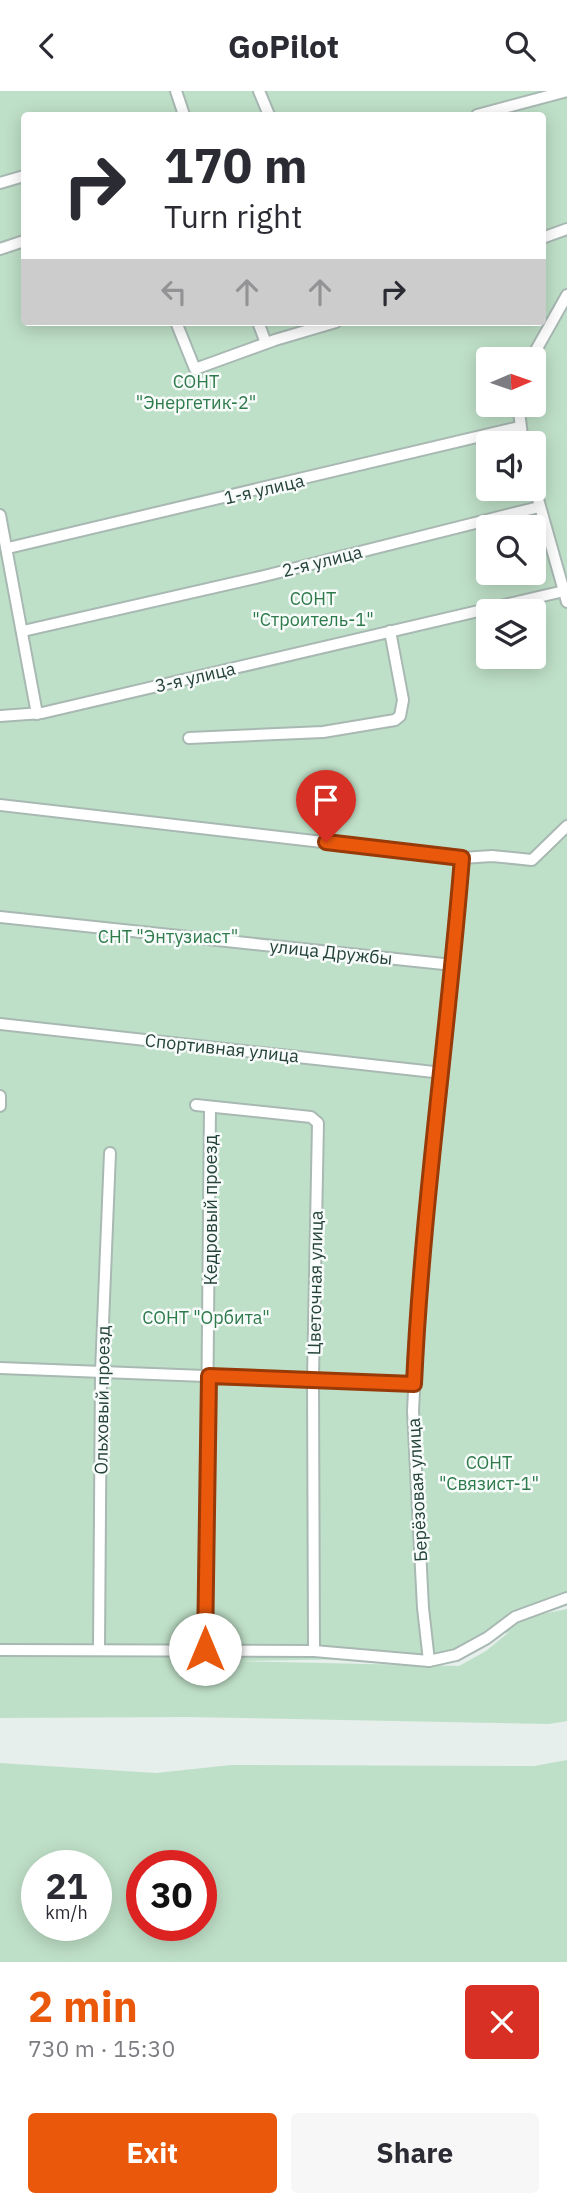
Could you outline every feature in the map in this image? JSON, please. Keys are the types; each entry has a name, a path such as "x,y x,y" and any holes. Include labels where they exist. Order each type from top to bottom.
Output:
{"street":[{"path":"176,91 183,112"},
{"path":"259,91 268,112"},
{"path":"489,112 567,92"},
{"path":"0,183 21,177"},
{"path":"546,237 567,229"},
{"path":"0,249 21,242"},
{"path":"538,347 567,295"},
{"path":"178,326 195,369 323,326"},
{"path":"260,326 266,343"},
{"path":"519,417 520,431"},
{"name":"1-я улица","path":"8,548 519,427"},
{"path":"538,501 566,596"},
{"name":"2-я улица","path":"23,631 251,579 540,507"},
{"path":"0,515 37,714"},
{"name":"3-я улица","path":"0,716 37,714 390,631 566,596"},
{"path":"189,738 323,732 395,720 400,716 403,700 390,631"},
{"path":"0,806 462,858 492,856 533,860 567,826"},
{"name":"Берёзовая улица","path":"429,1661 416,1487 414,1384 425,1214 443,1073 462,858"},
{"name":"улица Дружбы","path":"0,917 453,965"},
{"name":"Спортивная улица","path":"0,1024 443,1073"},
{"path":"0,1096 0,1106"},
{"name":"Цветочная улица","path":"196,1105 311,1118 318,1123 313,1378 314,1651"},
{"name":"Кедровый проезд","path":"205,1649 210,1107"},
{"name":"Ольховый проезд","path":"99,1648 101,1372 110,1153"},
{"path":"0,1368 414,1384"},
{"path":"0,1650 99,1648 314,1651 429,1661 456,1655 486,1638 515,1616 567,1598"}],"green space":[{"path":"0,91 567,91 567,1603 532,1616 567,1609 567,1721 549,1724 187,1717 0,1718","holes":["509,1632 486,1651 459,1666 237,1661 426,1658"]},
{"path":"567,1760 567,1962 0,1962 0,1763 156,1773 231,1765 534,1766"}],"route":[{"path":"205,1649 209,1376 414,1384 427,1187 443,1073 462,858 326,842"}],"park label":[{"name":"СОНТ \"Энергетик-2\"","path":"196,392"},
{"name":"СОНТ \"Строитель-1\"","path":"313,608"},
{"name":"СНТ \"Энтузиаст\"","path":"168,936"},
{"name":"СОНТ \"Орбита\"","path":"206,1317"},
{"name":"СОНТ \"Связист-1\"","path":"489,1472"}]}
